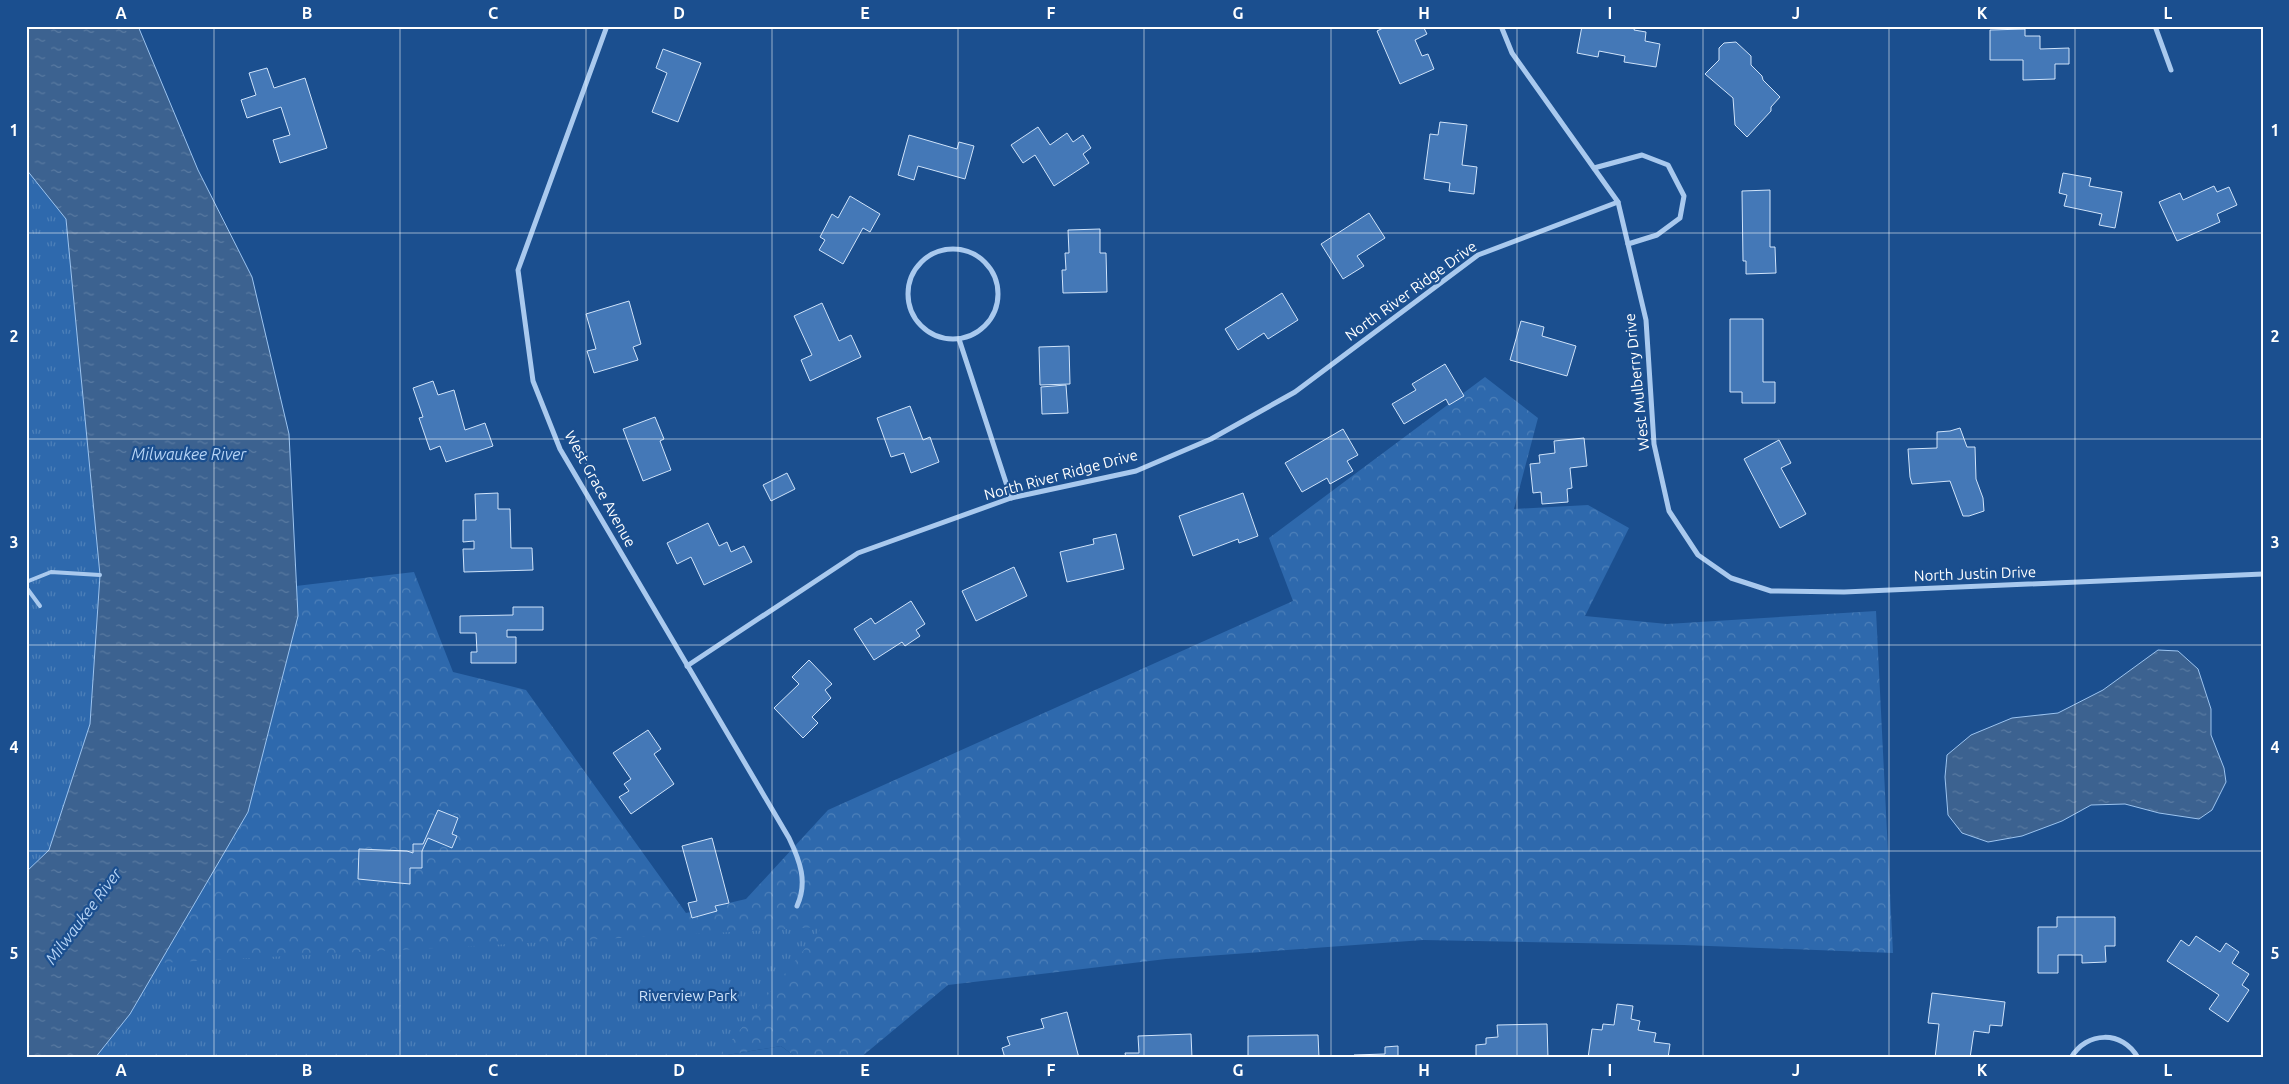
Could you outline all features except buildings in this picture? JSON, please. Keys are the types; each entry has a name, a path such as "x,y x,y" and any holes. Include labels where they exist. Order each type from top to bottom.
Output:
{"street":[{"name":"West Grace Avenue","path":"607,26 518,270 533,381 560,449 793,846 803,881 803,892 797,906"},
{"name":"West Mulberry Drive","path":"1501,26 1512,53 1618,202 1646,320 1654,444 1658,463 1669,511 1698,555"},
{"path":"2155,26 2171,70"},
{"path":"1594,168 1642,155 1668,165 1684,196 1680,218 1657,235 1628,244"},
{"name":"North River Ridge Drive","path":"687,666 858,553 1011,498 1136,470 1211,440 1295,392 1478,255 1618,202"},
{"path":"955,249 970,252 982,260 992,271 997,285 998,300 994,314 985,326 973,335 959,339 944,338 924,328 911,310 908,296 910,281 927,257 941,251 955,249"},
{"path":"959,339 1011,498"},
{"name":"North Justin Drive","path":"1698,555 1731,578 1771,591 1844,592 2263,574"},
{"path":"2071,1058 2080,1046 2090,1039 2102,1036 2115,1038 2126,1043 2138,1058"}],"lane":[{"path":"26,582 51,572 100,575"},
{"path":"26,586 40,606"}],"green space":[{"path":"26,169 66,219 100,575 90,724 49,850 26,872"},
{"path":"1485,377 1538,418 1514,509 1588,505 1629,528 1585,616 1667,624 1876,611 1893,953 1684,945 1423,940 1166,959 948,985 860,1058 797,1058 781,1046 710,1058 96,1058 130,1014 248,812 298,616 296,586 414,572 453,672 526,690 686,913 746,899 828,810 1293,601 1269,538"},
{"name":"Riverview Park","path":"822,927 719,1056 95,1058 130,1014 159,963"},
{"path":"781,1046 797,1058 710,1058"}],"water":[{"name":"Milwaukee River","path":"26,26 138,26 198,170 252,277 289,434 298,616 248,812 130,1014 95,1058 26,1058 26,872 49,850 90,724 100,575 66,219 26,169"},
{"path":"2158,650 2178,651 2198,669 2211,709 2211,735 2224,768 2226,782 2212,810 2199,819 2159,813 2125,804 2091,805 2062,821 2022,836 1988,842 1962,833 1948,815 1945,777 1947,755 1971,735 2012,718 2058,713 2103,690"}]}
